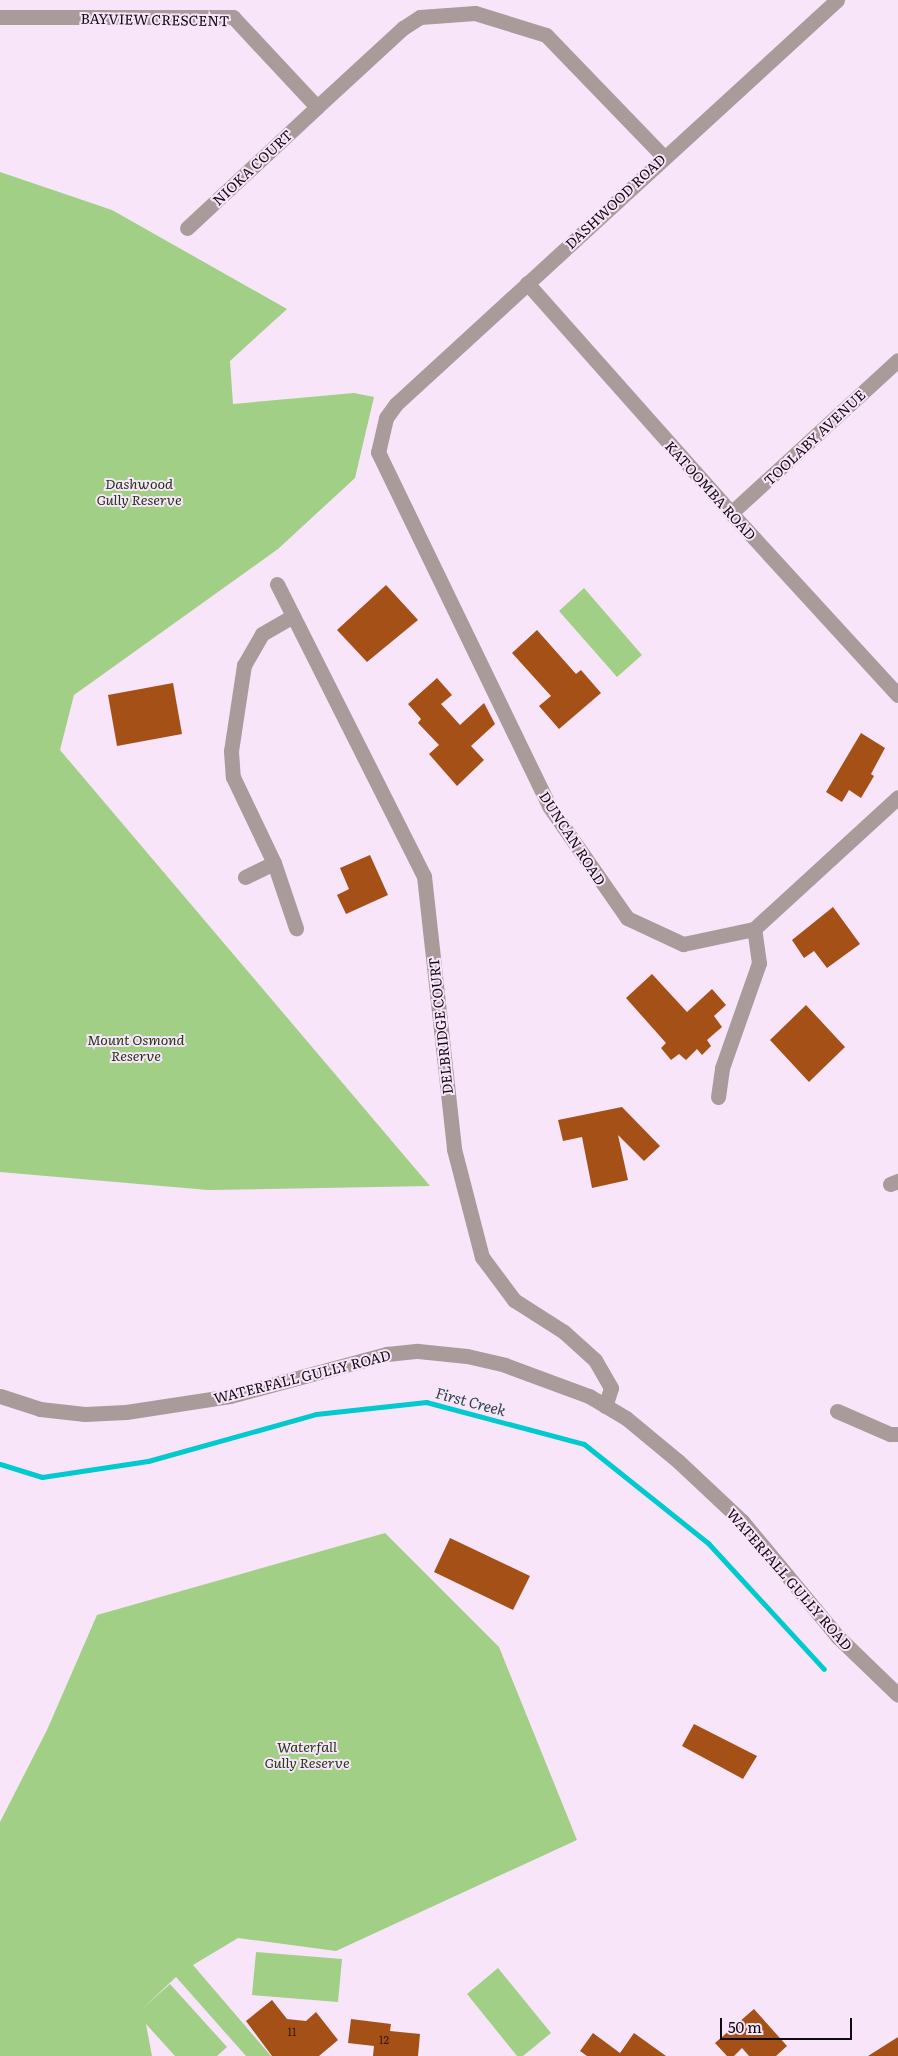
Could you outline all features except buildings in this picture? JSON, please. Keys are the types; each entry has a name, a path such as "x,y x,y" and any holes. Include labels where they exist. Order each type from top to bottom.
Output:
{"street":[{"name":"DASHWOOD ROAD","path":"396,404 663,156 837,0"},
{"path":"317,107 403,28 420,17 475,13 546,35 663,156"},
{"name":"BAYVIEW CRESCENT","path":"0,17 233,17 317,107"},
{"name":"NIOKA COURT","path":"187,228 317,107"},
{"name":"KATOOMBA ROAD","path":"527,283 731,513 898,696"},
{"name":"TOOLABY AVENUE","path":"731,513 898,360"},
{"name":"DUNCAN ROAD","path":"396,404 386,418 378,452 549,806 627,918 683,944 754,929"},
{"name":"DELBRIDGE COURT","path":"277,584 424,876 454,1149 482,1257 514,1300 564,1332 595,1360 611,1388 605,1406"},
{"path":"293,616 262,634 244,665 231,751 233,777 274,863 296,928"},
{"path":"718,1097 722,1068 759,963 754,929 898,797"},
{"path":"245,877 274,863"},
{"name":"WATERFALL GULLY ROAD","path":"0,1396 40,1409 85,1414 126,1412 230,1396 387,1354 418,1351 466,1356 505,1366 589,1396 678,1461 742,1521 838,1637 898,1695"},
{"path":"837,1411 890,1434 898,1434"}],"green space":[{"path":"0,172 112,210 287,309 230,361 233,404 354,393 374,397 355,478 278,549 74,695 60,750 430,1186 208,1190 0,1172"},
{"path":"584,588 642,655 617,677 559,611"},
{"name":"Waterfall Gully Reserve","path":"385,1533 499,1647 577,1840 336,1951 238,1938 193,1965 271,2056 246,2056 176,1977 142,2009 170,1984 227,2047 217,2056 175,2056 146,2024 152,2056 0,2056 0,1822 47,1730 97,1615"},
{"path":"256,1952 342,1959 338,2002 252,1995"},
{"path":"498,1968 551,2033 523,2056 517,2056 467,1994"}],"waterway":[{"name":"First Creek","path":"0,1464 42,1477 148,1461 316,1414 426,1402 584,1444 708,1543 824,1669"}],"park label":[{"name":"Dashwood Gully Reserve","path":"139,492"},
{"name":"Mount Osmond Reserve","path":"136,1048"}]}
